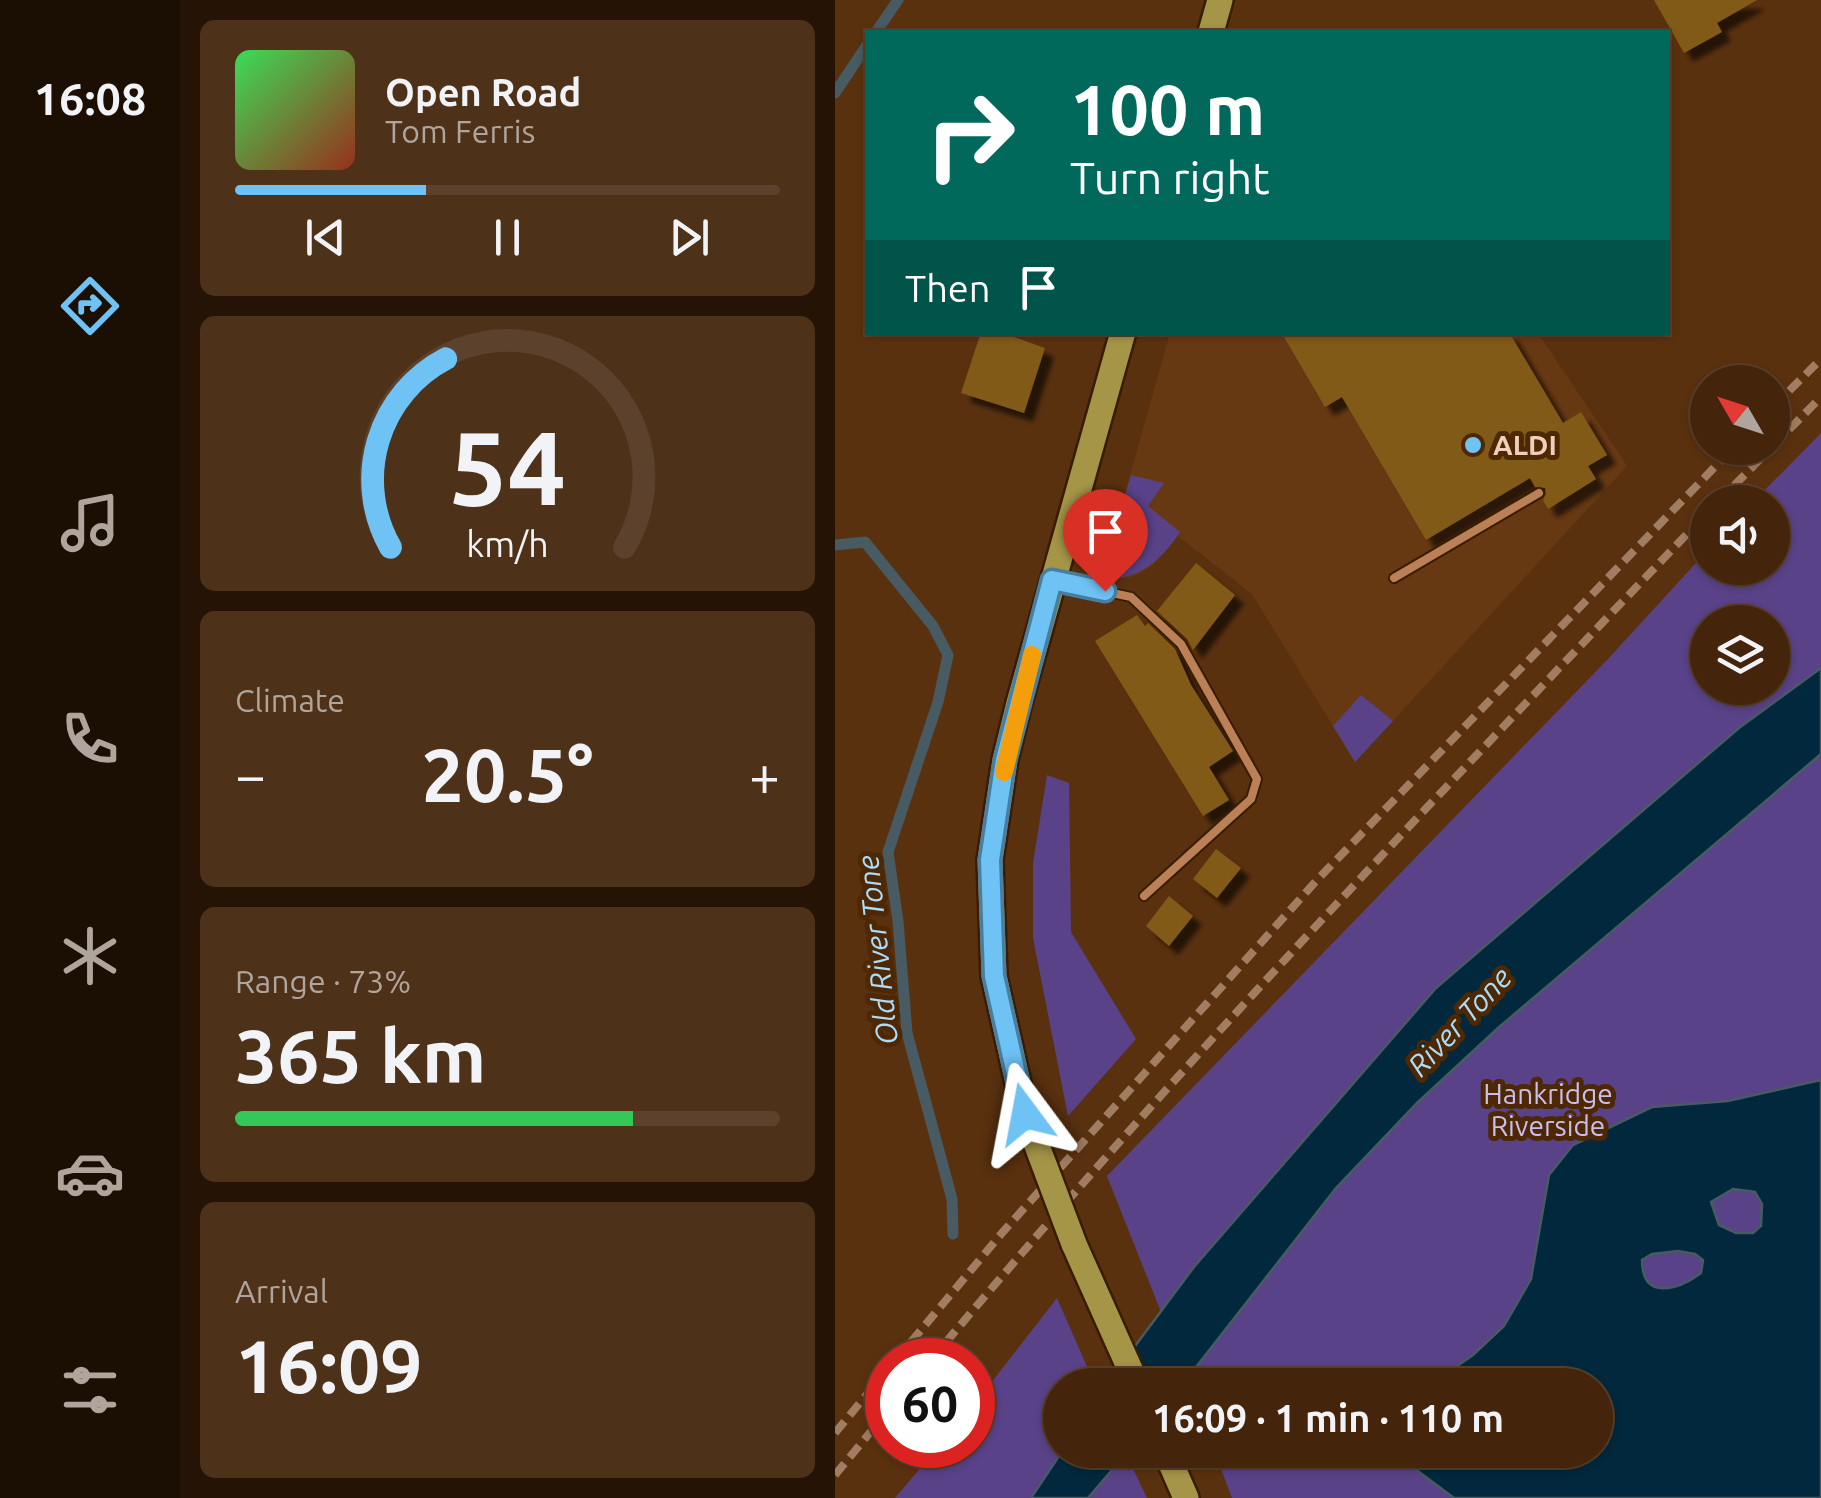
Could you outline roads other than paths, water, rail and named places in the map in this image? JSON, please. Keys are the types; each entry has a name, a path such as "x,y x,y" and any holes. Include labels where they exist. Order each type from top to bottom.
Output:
{"main road":[{"path":"1212,30 1220,0"},
{"path":"1122,335 1005,760 990,860 994,976 1025,1114 1079,1255 1129,1368"},
{"path":"1173,1468 1186,1498"}],"lane":[{"path":"1394,578 1539,493"},
{"path":"1052,580 1131,597 1181,644 1257,779 1251,799 1144,896"}],"water":[{"name":"River Tone","path":"1821,668 1821,754 1498,1028 1417,1103 1336,1188 1195,1368 1119,1368 1194,1267 1436,988 1739,728 1770,705 1790,705 1790,691"},
{"path":"1821,1080 1821,1498 1454,1498 1414,1468 1613,1468 1613,1368 1454,1368 1504,1326 1531,1279 1549,1175 1573,1145 1652,1107 1728,1101","holes":["1733,1189 1755,1192 1762,1204 1761,1226 1753,1233 1736,1233 1719,1225 1711,1202","1652,1254 1695,1254 1703,1260 1701,1273 1672,1287 1655,1287 1648,1282 1642,1260"]},
{"path":"1051,1468 1114,1468 1088,1498 1031,1498"}],"waterway":[{"name":"Old River Tone","path":"877,30 898,0"},
{"name":"Old River Tone","path":"835,93 865,48"},
{"name":"Old River Tone","path":"835,545 865,542 933,626 948,655 938,702 888,852 907,1033 952,1199 953,1234"}],"railway":[{"path":"1790,390 1821,359"},
{"path":"1790,429 1821,397"},
{"path":"914,1338 1002,1233 1317,880 1717,465"},
{"path":"1735,485 1754,465"},
{"path":"950,1338 1215,1036 1690,531"},
{"path":"835,1433 865,1397"},
{"path":"835,1475 865,1439"}],"place":[{"name":"ALDI","path":"1473,445"}],"park label":[{"name":"Hankridge Riverside","path":"1548,1110"}]}
